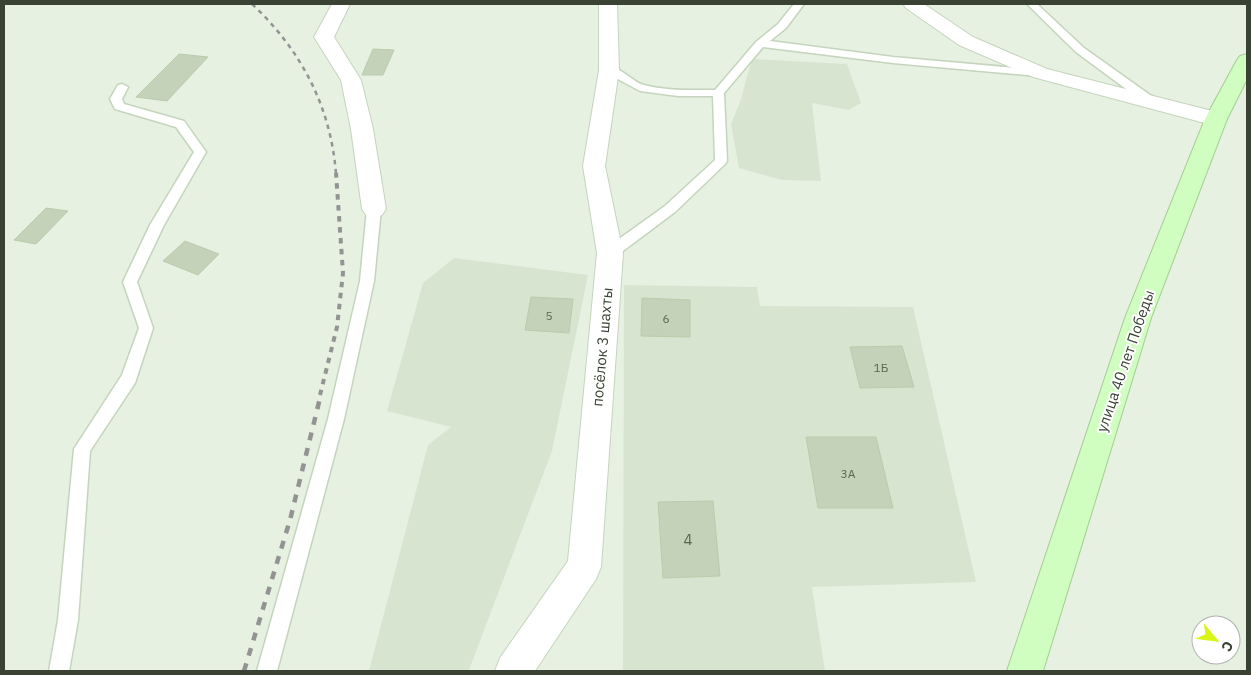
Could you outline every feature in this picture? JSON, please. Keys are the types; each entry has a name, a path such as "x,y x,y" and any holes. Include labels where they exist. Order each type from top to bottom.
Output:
{"main road":[{"name":"улица 40 лет Победы","path":"1025,671 1138,318 1216,119 1247,60"}],"street":[{"path":"341,4 324,37 351,80 362,129 374,209"},
{"name":"посёлок 3 шахты","path":"513,671 584,567 610,253 594,166 609,70 608,4"},
{"path":"912,4 966,41 1040,73 1216,119"}],"lane":[{"path":"610,253 670,209 721,162 718,93 760,44 782,26 799,4"},
{"path":"1032,4 1080,50 1153,103"},
{"path":"760,44 781,45 893,60 1040,73"},
{"path":"609,70 640,88 678,93 718,93"},
{"path":"59,671 68,620 82,449 129,378 146,328 130,282 157,225 200,152 180,124 118,106 116,99 122,87"},
{"path":"266,671 336,418 367,281 374,209"}],"shaded area":[{"path":"752,59 847,64 861,103 849,110 812,103 821,181 782,180 739,168 731,124 740,102"},
{"path":"454,258 588,275 552,451 469,670 369,671 428,445 451,427 387,411 423,283"},
{"path":"624,285 757,287 760,306 913,307 976,582 812,587 825,671 623,671"}],"building":[{"path":"373,49 394,50 383,75 362,75"},
{"path":"179,54 208,57 167,101 136,97"},
{"path":"46,208 68,211 36,244 14,240"},
{"path":"185,241 219,254 198,275 163,261"},
{"path":"531,297 573,299 569,333 525,330"},
{"path":"642,298 690,300 690,337 641,336"},
{"path":"902,346 914,387 860,388 850,347"},
{"path":"806,437 876,437 893,508 818,508"},
{"path":"713,501 720,576 663,578 658,502"}],"railway":[{"path":"252,4 285,41 299,60 310,81 328,126 336,174"},
{"path":"320,395 337,327 343,273 336,173"},
{"path":"244,671 290,520 321,394"}]}
